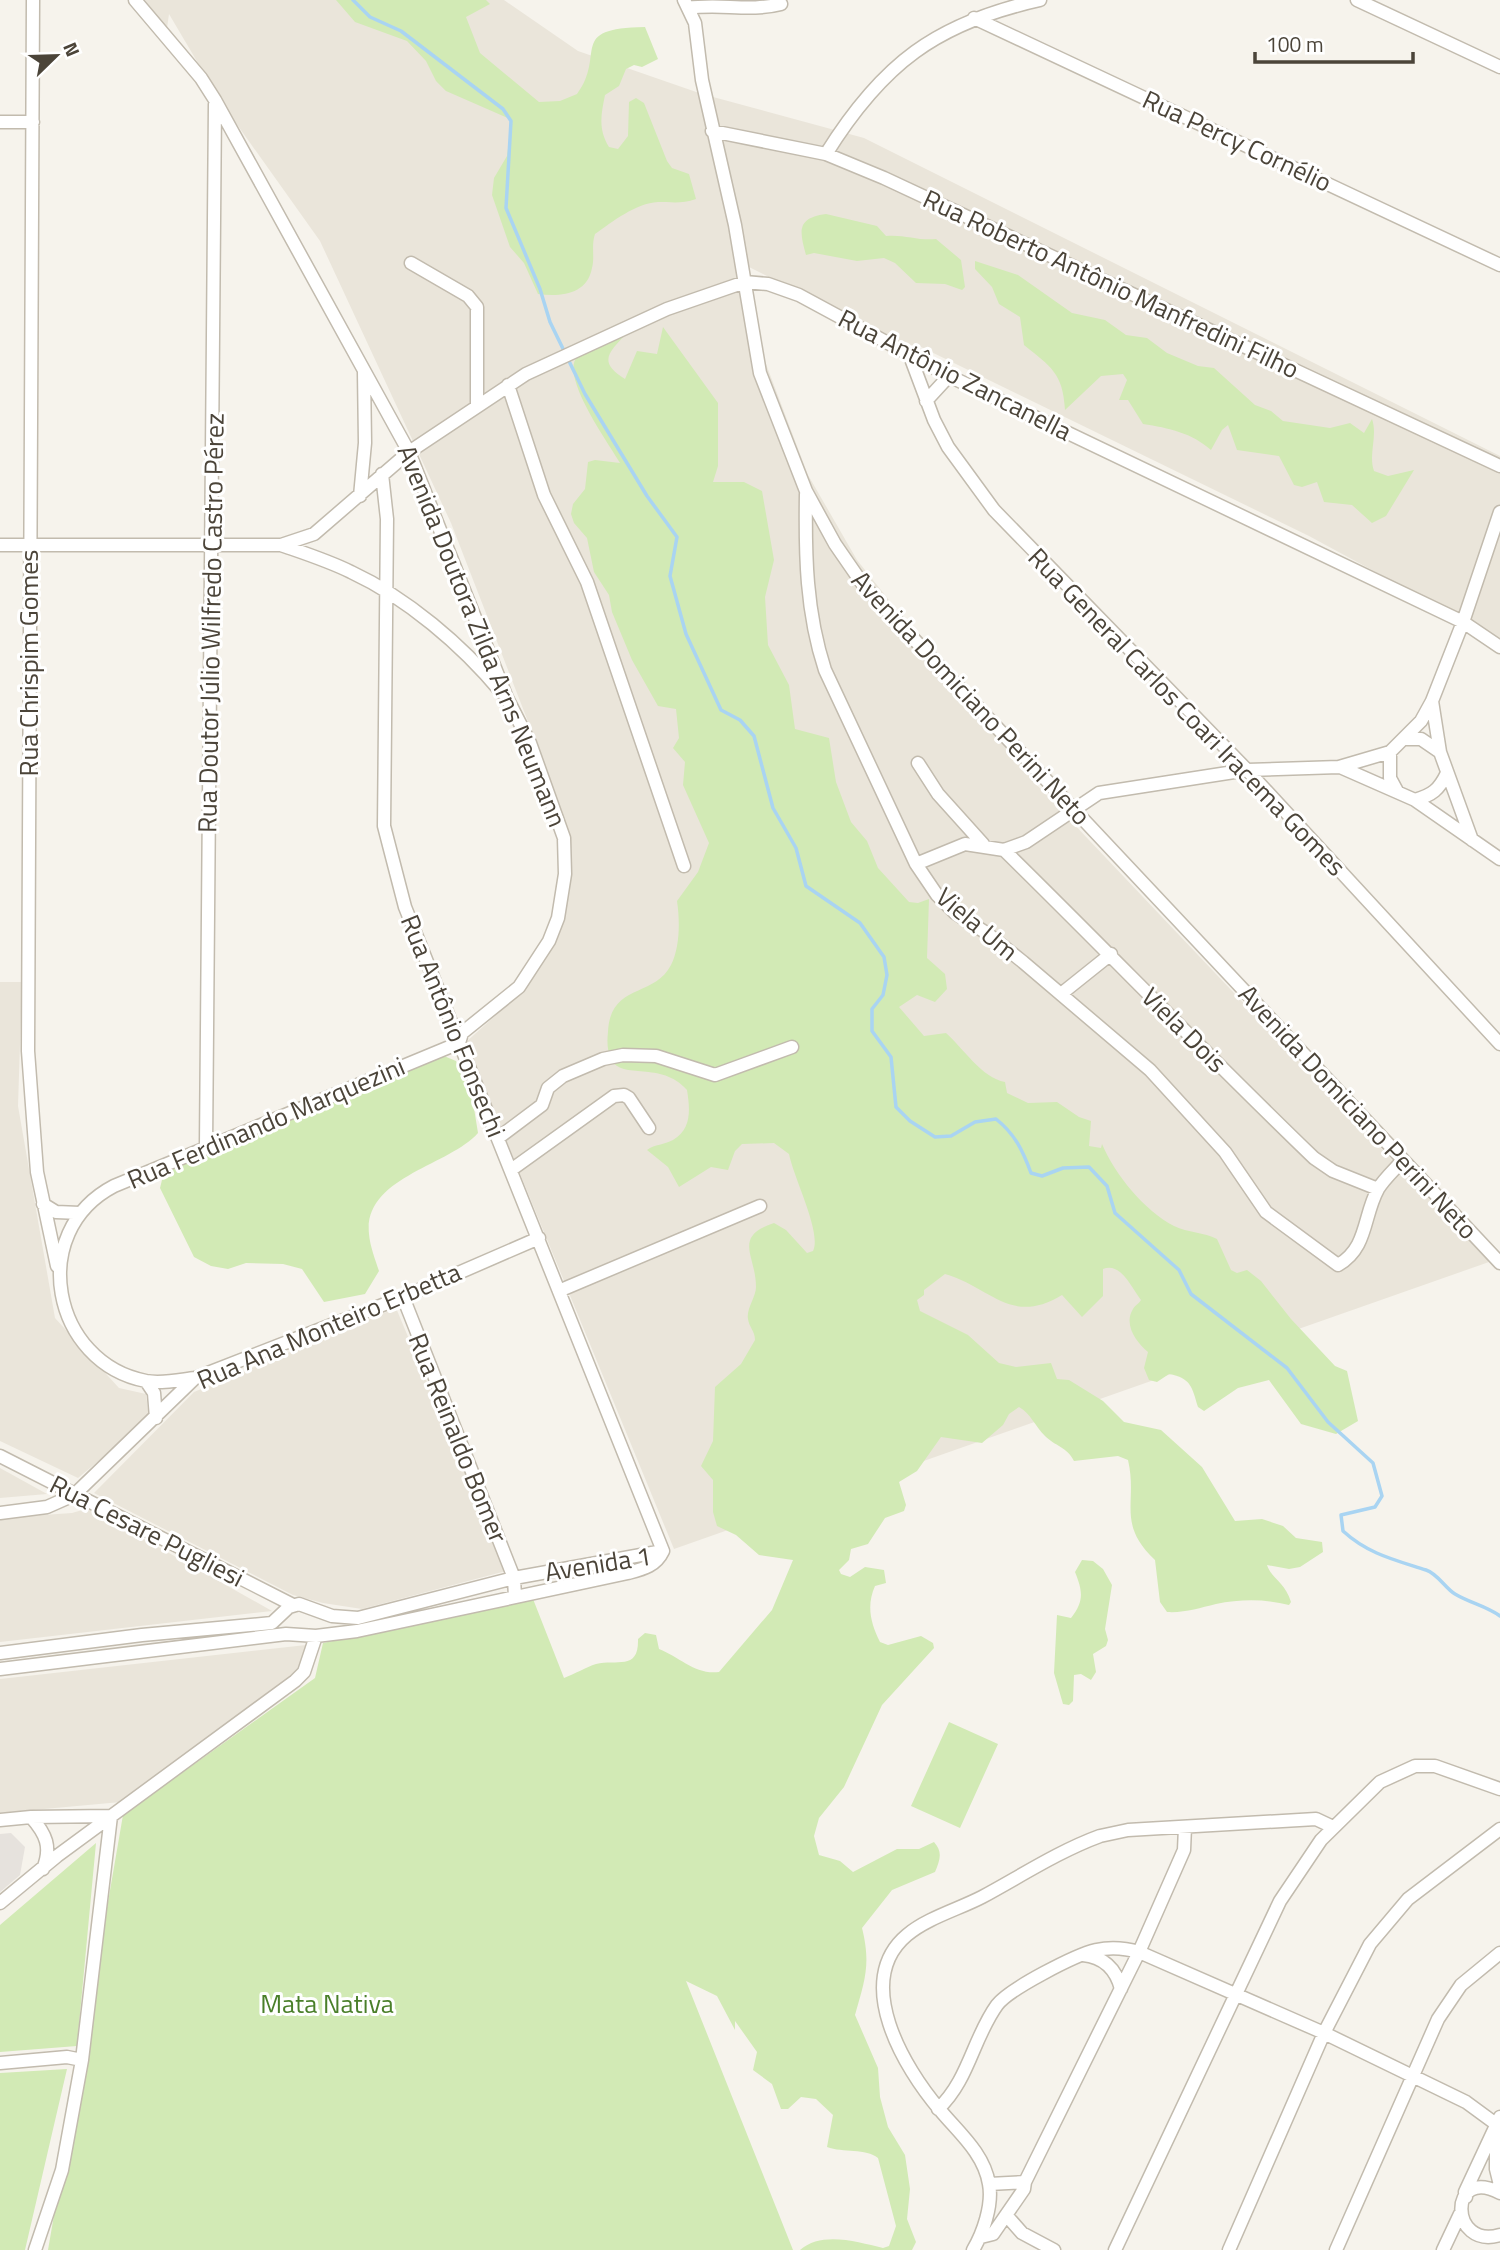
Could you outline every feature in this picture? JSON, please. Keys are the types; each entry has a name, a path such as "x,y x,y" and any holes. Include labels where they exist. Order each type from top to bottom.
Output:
{"street":[{"path":"0,122 33,122 33,0"},
{"name":"Avenida Doutora Zilda Arns Neumann","path":"135,0 215,100 409,452 507,698 530,743 554,803 564,838 565,874 558,918 550,941 530,974 493,1011 463,1033 459,1043"},
{"path":"826,154 851,113 913,51 945,30 974,18 1040,0"},
{"path":"1357,0 1500,67"},
{"path":"686,4 759,8 781,4"},
{"name":"Avenida Domiciano Perini Neto","path":"686,4 695,23 712,131 735,225 760,373 806,491 835,544 864,586 1500,1263"},
{"name":"Rua Percy Cornélio","path":"974,18 1500,265"},
{"name":"Rua Doutor Júlio Wilfredo Castro Pérez","path":"206,1146 215,100"},
{"name":"Rua Chrispim Gomes","path":"33,122 28,1051 37,1172 62,1299 75,1331 91,1353 111,1367 146,1381 167,1382 195,1378"},
{"name":"Rua Roberto Antônio Manfredini Filho","path":"712,131 826,154 964,214 1500,466"},
{"path":"216,155 240,145"},
{"path":"411,263 468,296 477,307 477,404"},
{"name":"Rua Antônio Zancanella","path":"281,545 314,534 409,452 508,385 577,348 667,309 745,282 768,284 799,295 949,376 1463,622 1500,647"},
{"name":"Rua General Carlos Coari Iracema Gomes","path":"910,356 926,401 955,459 994,510 1247,770 1500,1044"},
{"name":"Avenida Doutora Zilda Arns Neumann","path":"360,496 365,443 364,368"},
{"path":"926,401 949,376"},
{"path":"508,385 544,495 587,582 684,866"},
{"name":"Rua Antônio Fonsechi","path":"383,474 387,519 384,826 405,906 561,1290 663,1551"},
{"name":"Viela Um","path":"806,491 807,589 825,670 916,864 937,895 955,913 988,934 1150,1070 1191,1111 1225,1152 1266,1212 1338,1265 1350,1258 1362,1239 1378,1189"},
{"path":"916,864 952,848 983,845 1004,850 1042,833 1072,808 1100,793 1247,770 1339,767 1390,752 1406,739 1421,721 1432,701 1463,622 1500,512"},
{"path":"0,545 281,545 353,572 385,592 441,630 474,659 507,698"},
{"path":"1432,701 1440,752 1472,840"},
{"path":"1406,739 1421,739 1440,752"},
{"path":"1390,752 1391,778 1397,791"},
{"path":"918,763 939,794 983,845"},
{"path":"1339,767 1415,800 1500,859"},
{"path":"1415,800 1430,796 1440,788 1447,773"},
{"name":"Viela Dois","path":"1004,850 1111,954 1184,1032 1314,1158 1333,1171 1378,1189"},
{"path":"1061,994 1111,954"},
{"name":"Rua Ferdinando Marquezini","path":"80,1213 105,1191 206,1146 459,1043"},
{"path":"498,1138 542,1105 548,1088 563,1076 603,1059 623,1055 656,1056 715,1075 792,1047"},
{"path":"511,1170 619,1094 629,1098 649,1128"},
{"path":"1378,1189 1403,1160"},
{"path":"43,1204 56,1212 80,1213"},
{"path":"561,1290 760,1206"},
{"name":"Rua Chrispim Gomes","path":"58,1269 68,1232 80,1213"},
{"name":"Rua Ana Monteiro Erbetta","path":"74,1495 195,1378 403,1297 539,1238"},
{"name":"Rua Reinaldo Bomer","path":"403,1297 514,1578 515,1597"},
{"path":"146,1381 154,1393 156,1418"},
{"name":"Rua Cesare Pugliesi","path":"0,1457 289,1608"},
{"path":"0,1513 47,1507 74,1495"},
{"name":"Avenida 1","path":"289,1608 304,1604 332,1616 358,1618 514,1578 663,1551"},
{"name":"Avenida 1","path":"0,1669 295,1634 316,1636 357,1631 647,1568 659,1560 663,1551"},
{"path":"289,1608 285,1621 295,1634"},
{"path":"0,1653 142,1635 272,1623 289,1608"},
{"path":"0,1903 111,1816 304,1672 316,1636"},
{"path":"1115,2250 1289,1884 1333,1826 1380,1783 1415,1766 1435,1766 1500,1789"},
{"path":"0,1820 32,1816 111,1816"},
{"path":"32,1816 47,1840 49,1849 43,1869"},
{"path":"35,2250 62,2170 82,2060 111,1816"},
{"path":"973,2250 981,2237 989,2184 968,2140 938,2109 899,2044 884,2013 883,1974 903,1939 1088,1840 1128,1830 1316,1819 1333,1826"},
{"path":"981,2237 992,2234 1024,2189 1024,2182 1139,1952 1184,1850 1185,1827"},
{"path":"1229,2250 1324,2033 1361,1958 1393,1914 1423,1886 1500,1829"},
{"path":"938,2109 957,2088 1005,1996 1083,1955 1111,1948 1139,1952 1235,1993 1466,2102 1498,2121"},
{"path":"1336,2250 1438,2019 1454,1994 1477,1969 1500,1953"},
{"path":"1083,1955 1105,1962 1116,1974 1121,1989"},
{"path":"0,2063 67,2057 82,2060"},
{"path":"1498,2121 1496,2169 1500,2185"},
{"path":"1443,2250 1460,2214 1465,2192 1498,2121"},
{"path":"989,2184 1024,2182"},
{"path":"1466,2197 1482,2188 1500,2193"},
{"path":"1460,2214 1467,2232 1484,2239"},
{"path":"1007,2216 1022,2233 1054,2250"},
{"path":"1471,2248 1484,2239 1500,2235"}],"shaded area":[{"path":"145,0 504,0 578,51 702,94 864,138 1500,456 1500,645 1446,610 1309,536 917,345 908,346 733,259 766,364 808,475 857,560 1034,782 1489,1262 674,1549 466,1042 515,998 541,966 549,953 564,912 558,805 541,755 451,523 320,241 221,102 169,14 167,28"},
{"path":"0,982 22,982 18,1106 55,1318 119,1388 146,1394 149,1419 78,1478 0,1441"},
{"path":"396,1308 506,1571 362,1609 323,1603 293,1595 94,1493 194,1392"},
{"path":"0,1468 47,1494 0,1498"},
{"path":"89,1508 272,1611 0,1642 0,1518 72,1513"},
{"path":"306,1645 301,1669 121,1802 0,1813 0,1679"},
{"path":"11,1833 25,1847 20,1875 0,1892 0,1834"}],"green space":[{"path":"336,0 486,0 490,4 466,17 480,53 539,102 560,101 577,94 585,80 593,46 597,38 605,32 645,27 658,59 642,67 634,65 626,69 619,86 605,95 603,134 609,147 618,149 628,136 629,102 636,98 644,103 667,161 672,168 689,174 696,199 650,203 625,214 595,234 592,268 585,284 563,294 538,294 524,263 510,247 492,195 494,178 507,156 512,120 446,91 436,81 426,61 407,41 355,22"},
{"path":"826,214 877,226 886,236 936,239 961,260 965,287 962,290 945,284 916,283 895,263 884,258 857,261 814,253 806,255 802,227 810,219"},
{"path":"975,261 1018,275 1072,313 1105,320 1126,335 1147,338 1167,353 1198,366 1214,368 1255,405 1271,411 1283,421 1330,428 1350,423 1364,433 1372,419 1374,471 1388,476 1414,470 1386,516 1372,523 1352,505 1324,502 1317,482 1302,487 1294,485 1279,456 1237,450 1228,425 1222,430 1211,450 1180,432 1143,424 1128,400 1119,400 1127,380 1123,374 1101,376 1065,410 1062,387 1054,372 1024,345 1020,317 999,304 992,287 975,269"},
{"name":"Mata Nativa","path":"663,327 718,403 718,466 713,482 744,482 762,491 774,560 765,597 768,645 789,685 795,729 829,738 836,782 851,822 867,841 878,868 909,902 918,903 929,899 927,958 945,974 947,989 935,1002 917,995 899,1007 924,1036 946,1033 988,1075 1005,1082 1007,1093 1028,1103 1057,1102 1079,1117 1091,1121 1089,1146 1101,1148 1102,1144 1123,1180 1142,1202 1174,1226 1217,1239 1231,1270 1237,1273 1247,1270 1261,1281 1291,1319 1335,1366 1347,1371 1358,1421 1336,1434 1301,1424 1269,1380 1238,1388 1204,1411 1198,1407 1192,1389 1182,1378 1169,1374 1157,1382 1149,1380 1144,1368 1148,1352 1136,1339 1130,1327 1130,1315 1141,1300 1125,1277 1115,1269 1103,1269 1103,1296 1082,1317 1062,1295 1044,1304 1015,1306 945,1274 924,1290 924,1295 917,1300 920,1311 968,1335 999,1363 1016,1367 1051,1363 1057,1379 1069,1380 1103,1401 1124,1422 1161,1430 1202,1467 1235,1521 1262,1519 1283,1526 1296,1538 1322,1542 1323,1552 1300,1567 1289,1569 1267,1565 1288,1595 1291,1602 1289,1605 1244,1601 1167,1612 1160,1602 1155,1560 1143,1547 1132,1523 1128,1460 1118,1456 1074,1461 1068,1453 1045,1436 1019,1407 982,1443 941,1437 917,1471 899,1482 906,1505 904,1511 885,1518 868,1544 851,1549 849,1560 839,1570 841,1574 850,1577 865,1567 884,1570 886,1583 875,1586 870,1608 880,1642 888,1645 921,1636 933,1643 934,1648 882,1705 844,1787 819,1818 814,1836 819,1855 840,1861 853,1872 897,1849 919,1849 934,1842 940,1853 935,1872 892,1890 862,1928 866,1972 855,2015 878,2068 880,2097 888,2127 905,2155 910,2189 907,2219 916,2242 912,2250 800,2250 809,2244 829,2239 883,2248 889,2246 896,2226 878,2158 867,2153 827,2147 833,2115 816,2099 801,2097 788,2109 781,2109 772,2084 753,2070 757,2052 735,2021 735,2030 717,1996 686,1981 793,2250 48,2250 123,1815 315,1678 323,1643 533,1599 564,1678 596,1664 631,1660 635,1656 638,1639 645,1633 656,1635 659,1649 688,1665 702,1671 719,1672 772,1610 793,1560 759,1555 736,1535 717,1526 713,1512 713,1480 701,1466 713,1441 715,1387 741,1364 755,1340 748,1315 756,1287 749,1248 753,1234 774,1223 786,1230 807,1253 813,1251 815,1243 811,1219 789,1154 774,1143 742,1144 735,1151 728,1170 711,1167 679,1187 668,1167 647,1150 673,1140 684,1130 689,1111 687,1090 666,1076 624,1069 616,1065 611,1059 608,1045 611,1016 616,1006 624,998 654,982 671,965 678,934 677,901 698,872 709,843 683,785 685,762 673,748 679,738 676,709 658,706 632,660 612,612 609,595 594,572 587,538 574,523 571,514 573,504 585,489 588,462 595,460 620,463 587,409 575,378 574,365 583,352 627,333 609,357 611,367 625,379 637,351 657,354"},
{"path":"444,1056 456,1061 473,1102 478,1133 448,1155 410,1174 379,1199 371,1215 369,1234 379,1271 365,1294 324,1302 302,1269 283,1264 246,1263 228,1269 211,1266 194,1257 160,1188 164,1172 173,1165"},
{"path":"1082,1560 1093,1561 1103,1569 1112,1585 1105,1629 1108,1640 1106,1646 1093,1654 1096,1672 1091,1680 1081,1674 1074,1675 1073,1701 1069,1705 1063,1704 1054,1673 1057,1615 1071,1618 1078,1606 1081,1591 1075,1572"},
{"path":"949,1722 998,1744 960,1828 911,1806"},
{"path":"96,1843 77,2046 0,2052 0,1925"},
{"path":"67,2069 25,2250 0,2250 0,2073"}],"waterway":[{"path":"353,0 370,17 401,31 503,109 511,121 506,208 540,289 550,322 585,394 647,496 677,537 670,576 686,634 721,710 740,720 754,736 773,808 796,848 806,886 860,923 884,957 887,975 883,995 872,1009 872,1031 891,1057 896,1107 910,1121 935,1137 951,1136 975,1122 996,1119 1018,1143 1031,1173 1042,1176 1063,1168 1089,1167 1107,1186 1115,1213 1179,1270 1191,1294 1287,1368 1328,1422 1373,1463 1382,1496 1375,1507 1341,1515 1343,1531 1372,1551 1430,1572 1455,1594 1500,1616"}]}
